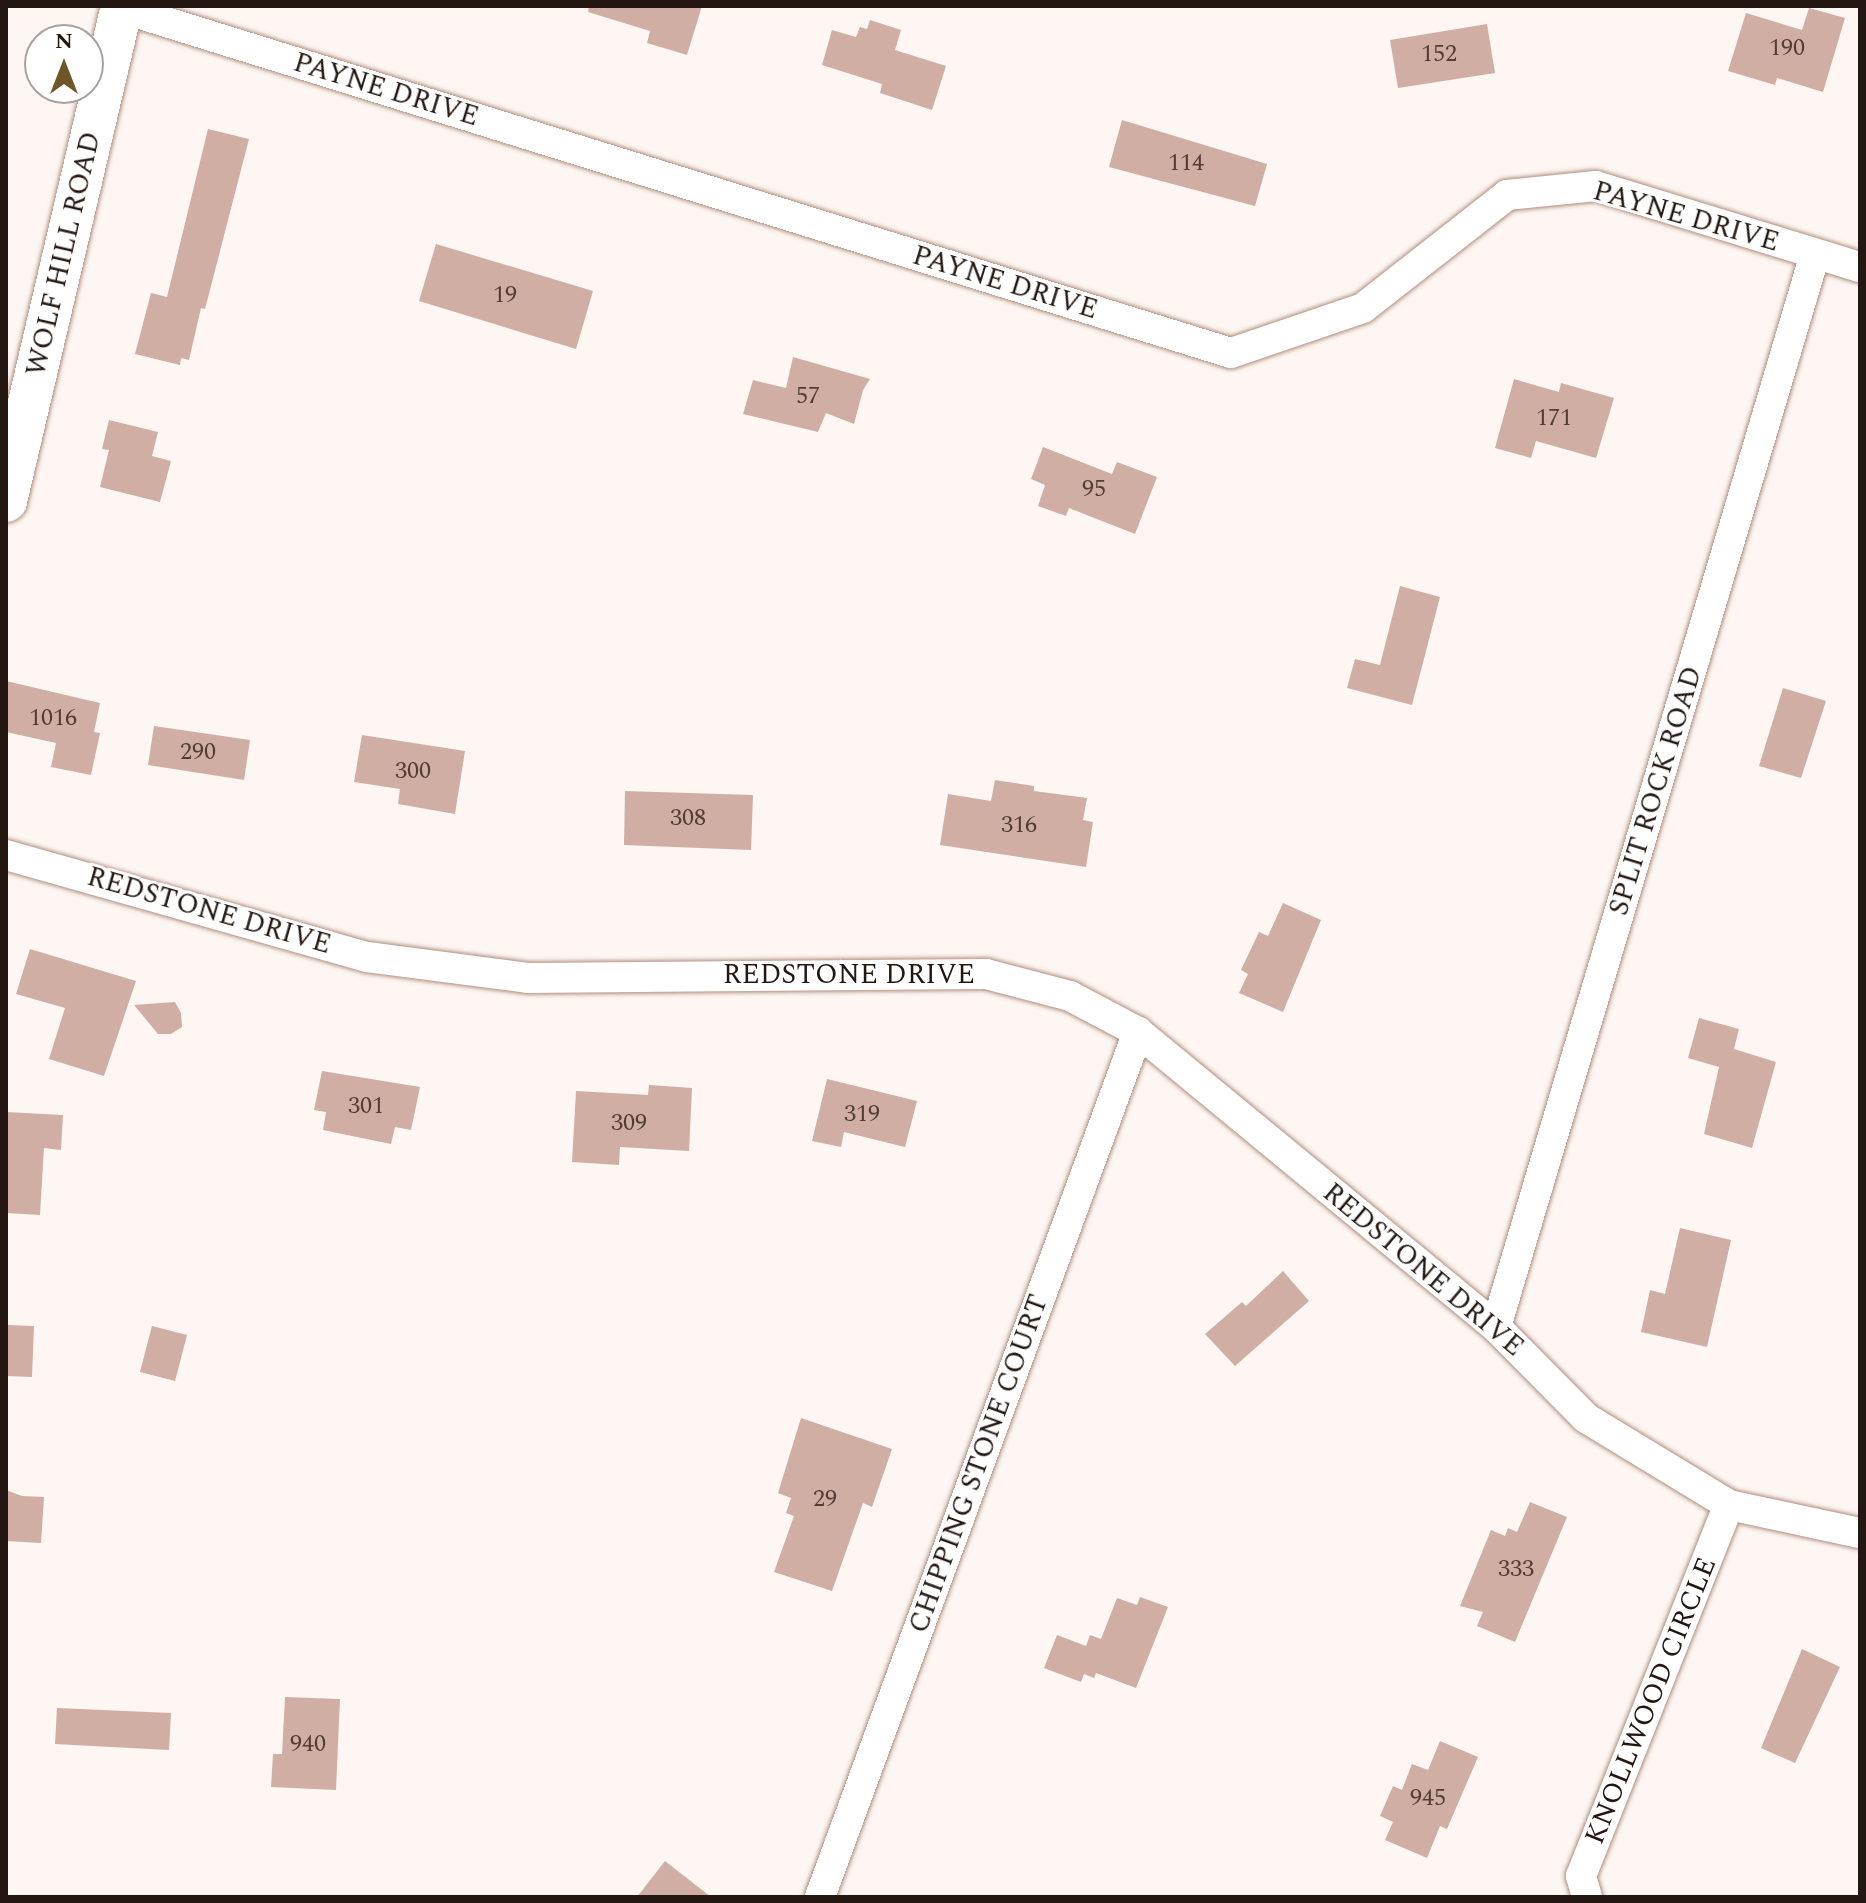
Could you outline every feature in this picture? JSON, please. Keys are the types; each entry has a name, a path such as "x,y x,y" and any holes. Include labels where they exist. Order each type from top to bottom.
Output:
{"street":[{"name":"PAYNE DRIVE","path":"121,7 1231,353 1363,308 1507,195 1596,186 1860,267"},
{"name":"WOLF HILL ROAD","path":"6,501 121,7"},
{"name":"SPLIT ROCK ROAD","path":"1496,1327 1815,254"},
{"name":"REDSTONE DRIVE","path":"6,855 367,957 528,978 986,974 1070,996 1138,1032 1496,1327 1586,1418 1729,1505 1860,1533"},
{"name":"CHIPPING STONE COURT","path":"820,1897 1138,1032"},
{"name":"KNOLLWOOD CIRCLE","path":"1587,1897 1581,1876 1729,1505"}],"building":[{"path":"589,6 702,6 687,55 647,43 650,31 588,12"},
{"path":"1809,8 1845,18 1823,92 1777,78 1775,85 1728,71 1746,13 1802,30"},
{"path":"870,20 901,30 895,50 946,66 932,110 880,93 882,84 822,65 832,30 856,37 860,27 867,29"},
{"path":"1487,24 1495,73 1398,88 1390,40"},
{"path":"1122,120 1267,164 1255,206 1109,167"},
{"path":"208,129 249,139 205,309 201,308 189,360 181,358 180,365 135,354 151,293 167,297"},
{"path":"436,244 593,291 576,349 419,301"},
{"path":"793,357 870,379 863,390 854,424 826,413 818,432 743,414 753,380 786,388"},
{"path":"1514,379 1559,392 1561,383 1614,398 1596,458 1536,441 1531,458 1495,448"},
{"path":"109,420 158,432 152,456 171,461 160,502 100,487 109,450 102,449"},
{"path":"1043,447 1112,474 1117,462 1157,477 1135,534 1069,508 1066,516 1038,506 1045,485 1031,479"},
{"path":"1400,586 1440,597 1412,705 1347,688 1355,659 1380,665"},
{"path":"6,681 100,703 94,732 100,733 91,775 51,767 56,743 6,732"},
{"path":"1783,688 1826,701 1801,778 1759,766"},
{"path":"154,726 250,740 244,780 148,765"},
{"path":"362,735 465,751 455,814 398,804 400,789 354,782"},
{"path":"995,780 1034,786 1034,791 1087,798 1083,820 1093,822 1086,867 940,845 948,794 991,801"},
{"path":"625,791 753,795 751,850 624,845"},
{"path":"1283,903 1321,920 1283,1012 1239,993 1248,974 1241,970 1259,932 1268,936"},
{"path":"30,949 136,981 104,1076 49,1059 65,1008 16,994"},
{"path":"175,1002 181,1013 182,1027 171,1034 158,1034 134,1005"},
{"path":"1699,1018 1739,1029 1734,1049 1776,1062 1752,1148 1704,1134 1719,1067 1688,1058"},
{"path":"322,1071 420,1087 411,1130 395,1127 391,1144 323,1130 326,1112 314,1110"},
{"path":"827,1079 917,1101 905,1147 844,1132 841,1147 812,1141"},
{"path":"649,1085 692,1088 689,1151 620,1147 619,1165 572,1162 576,1091 648,1095"},
{"path":"6,1112 63,1115 61,1150 44,1148 40,1215 6,1213"},
{"path":"1680,1228 1731,1240 1707,1347 1641,1332 1650,1290 1665,1294"},
{"path":"1283,1271 1309,1301 1235,1366 1205,1334 1242,1302 1246,1306"},
{"path":"6,1325 34,1326 32,1377 6,1376"},
{"path":"152,1326 187,1335 175,1381 140,1372"},
{"path":"801,1418 892,1449 872,1507 863,1503 832,1591 774,1572 794,1516 786,1513 791,1498 778,1493"},
{"path":"6,1490 22,1496 44,1497 41,1543 6,1541"},
{"path":"1530,1502 1567,1517 1515,1642 1477,1626 1483,1612 1460,1606 1491,1530 1505,1536 1508,1528 1517,1532"},
{"path":"1140,1597 1168,1607 1136,1688 1096,1673 1094,1678 1084,1674 1081,1682 1044,1668 1057,1635 1086,1646 1090,1635 1101,1639 1117,1598 1137,1605"},
{"path":"1802,1649 1840,1667 1795,1763 1761,1748"},
{"path":"285,1697 340,1699 336,1790 271,1787 273,1754 282,1754"},
{"path":"57,1708 171,1713 169,1750 55,1744"},
{"path":"1440,1741 1478,1757 1447,1829 1440,1826 1427,1858 1385,1840 1393,1822 1380,1816 1393,1786 1402,1790 1412,1764 1428,1770"},
{"path":"665,1861 711,1897 637,1897"}]}
